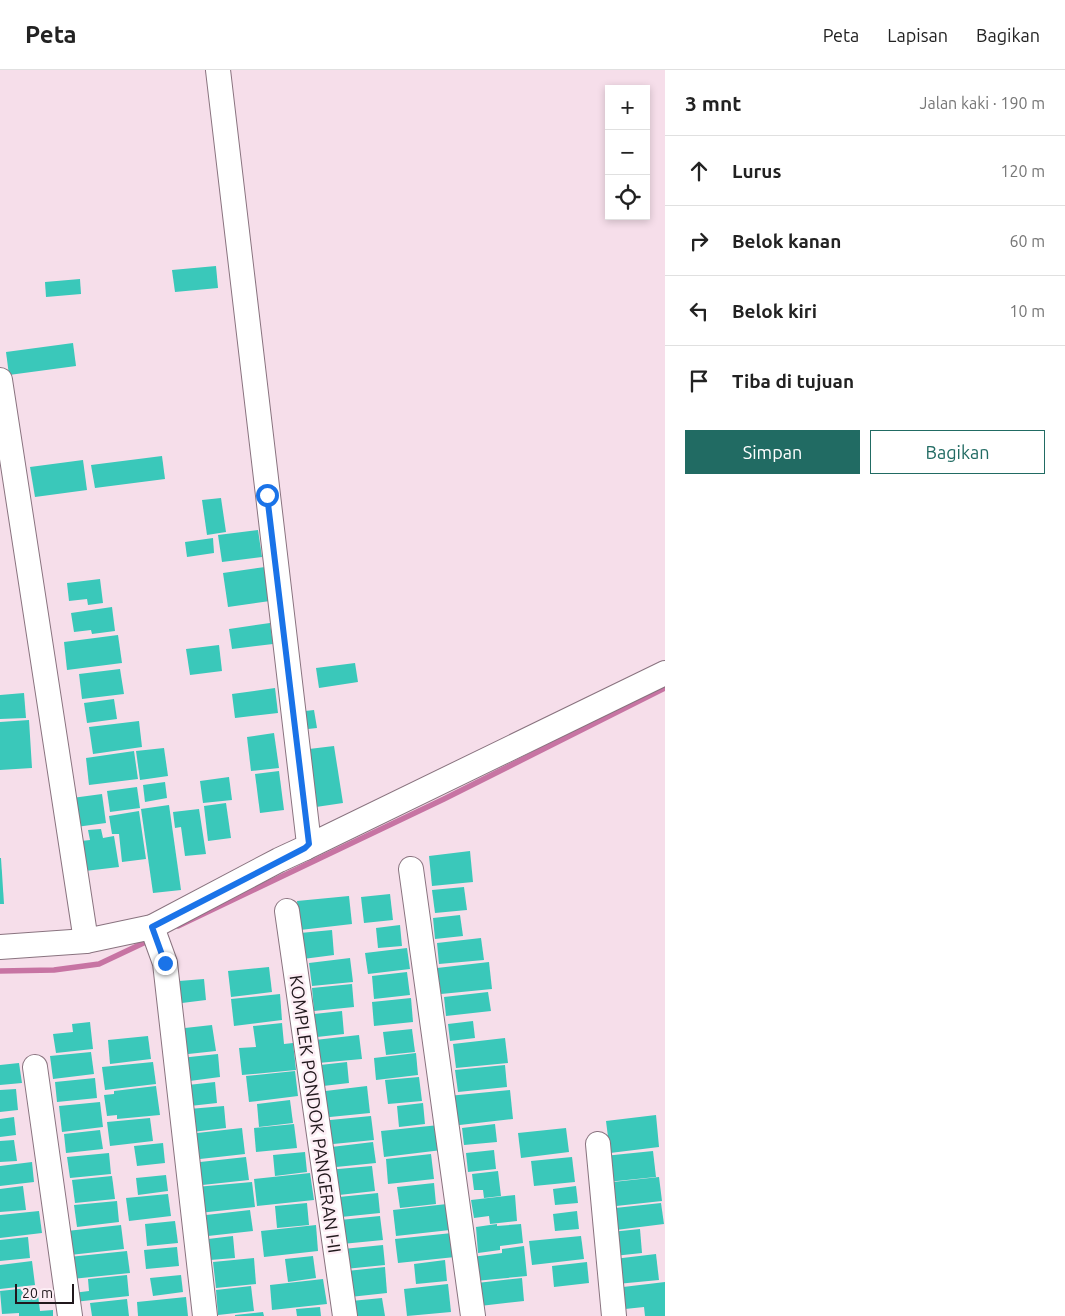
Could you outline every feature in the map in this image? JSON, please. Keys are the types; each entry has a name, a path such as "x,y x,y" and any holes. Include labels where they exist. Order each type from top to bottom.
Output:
{"street":[{"path":"218,70 309,840 309,844 305,848"},
{"path":"0,380 86,941"},
{"path":"0,947 86,941 154,930 305,848 665,673"},
{"path":"411,869 473,1316"},
{"name":"KOMPLEK PONDOK PANGERAN I-II","path":"287,911 345,1316"},
{"path":"154,930 165,963 204,1316"},
{"path":"35,1066 70,1316"},
{"path":"598,1144 614,1316"}],"building":[{"path":"216,266 218,288 175,292 172,270"},
{"path":"80,279 81,294 46,297 45,282"},
{"path":"73,343 76,366 9,375 6,352"},
{"path":"162,456 165,479 95,488 91,465"},
{"path":"83,460 87,490 35,497 30,467"},
{"path":"221,498 226,532 207,535 202,500"},
{"path":"258,530 262,557 222,562 218,535"},
{"path":"213,538 214,553 187,557 185,542"},
{"path":"265,567 270,601 228,607 223,573"},
{"path":"100,579 103,603 88,605 87,599 69,601 67,583"},
{"path":"112,607 115,631 92,634 91,630 74,632 71,613"},
{"path":"270,623 273,644 232,649 229,629"},
{"path":"118,635 122,663 67,670 64,642"},
{"path":"219,645 222,671 190,675 186,649"},
{"path":"355,663 358,682 319,688 316,668"},
{"path":"120,669 124,694 82,699 79,674"},
{"path":"275,688 278,713 235,718 232,694"},
{"path":"24,693 26,718 0,719 0,695"},
{"path":"114,699 117,719 87,723 84,703"},
{"path":"314,710 317,728 299,730 296,712"},
{"path":"29,720 32,768 0,770 0,722"},
{"path":"139,721 142,747 93,754 89,727"},
{"path":"274,733 279,768 251,771 247,737"},
{"path":"334,746 343,803 316,807 309,749"},
{"path":"164,748 168,776 140,780 136,751"},
{"path":"134,751 138,779 89,785 86,758"},
{"path":"279,771 284,810 260,813 255,774"},
{"path":"229,777 232,800 203,803 200,781"},
{"path":"165,782 167,798 145,802 143,785"},
{"path":"137,787 140,808 110,812 107,791"},
{"path":"102,794 106,823 76,827 72,798"},
{"path":"226,803 231,838 208,841 204,806"},
{"path":"169,805 181,890 153,893 141,809"},
{"path":"199,809 206,854 185,856 181,827 175,828 173,812"},
{"path":"139,811 146,859 122,862 119,834 112,834 109,816"},
{"path":"101,829 103,838 114,836 119,867 85,871 81,841 90,840 88,830"},
{"path":"470,851 473,882 432,886 429,856"},
{"path":"1,858 4,904 0,904"},
{"path":"464,887 467,910 435,913 432,890"},
{"path":"390,894 393,920 364,923 361,897"},
{"path":"349,896 352,924 300,930 297,901"},
{"path":"460,915 463,936 435,939 433,918"},
{"path":"400,925 402,946 378,948 376,928"},
{"path":"332,930 334,955 303,959 300,933"},
{"path":"481,938 484,960 439,964 437,943"},
{"path":"407,948 410,969 368,974 365,953"},
{"path":"350,958 353,982 312,986 309,963"},
{"path":"489,962 492,989 441,994 437,968"},
{"path":"269,967 272,992 231,997 228,971"},
{"path":"407,972 410,995 374,999 372,976"},
{"path":"204,979 206,1000 182,1003 179,981"},
{"path":"352,984 354,1007 314,1011 312,988"},
{"path":"488,992 491,1011 446,1016 444,997"},
{"path":"280,994 282,1020 234,1026 231,999"},
{"path":"411,998 413,1022 374,1026 372,1002"},
{"path":"342,1011 344,1034 317,1037 314,1014"},
{"path":"473,1021 475,1038 450,1041 448,1024"},
{"path":"90,1022 93,1049 56,1053 53,1034 73,1032 72,1024"},
{"path":"282,1023 284,1044 293,1043 296,1070 242,1075 239,1048 256,1047 253,1026"},
{"path":"212,1025 216,1051 179,1055 176,1029"},
{"path":"412,1029 415,1052 386,1055 383,1032"},
{"path":"359,1035 362,1059 318,1063 315,1040"},
{"path":"148,1036 151,1059 110,1064 108,1040"},
{"path":"505,1038 508,1063 456,1068 453,1044"},
{"path":"91,1052 94,1074 53,1079 50,1056"},
{"path":"416,1053 418,1075 376,1080 374,1058"},
{"path":"218,1054 220,1077 182,1082 180,1058"},
{"path":"153,1062 156,1084 105,1090 102,1067"},
{"path":"347,1062 349,1083 323,1086 320,1065"},
{"path":"19,1063 22,1083 0,1085 0,1065"},
{"path":"505,1065 507,1087 458,1092 455,1070"},
{"path":"295,1071 298,1096 249,1102 246,1076"},
{"path":"419,1077 422,1101 388,1104 385,1080"},
{"path":"95,1078 97,1098 57,1102 55,1082"},
{"path":"215,1082 217,1103 190,1106 188,1085"},
{"path":"156,1086 160,1115 117,1119 117,1115 107,1116 104,1095 114,1094 114,1091"},
{"path":"367,1086 370,1113 320,1118 317,1092"},
{"path":"16,1089 18,1110 0,1112 0,1090"},
{"path":"510,1090 513,1119 451,1126 448,1096"},
{"path":"290,1100 293,1123 259,1127 257,1104"},
{"path":"100,1102 103,1127 62,1132 59,1106"},
{"path":"423,1103 425,1124 399,1127 397,1106"},
{"path":"224,1106 226,1128 192,1132 189,1109"},
{"path":"656,1115 659,1147 610,1153 606,1121"},
{"path":"371,1116 374,1140 323,1145 320,1121"},
{"path":"14,1117 16,1135 0,1137 0,1119"},
{"path":"150,1118 153,1141 110,1146 107,1122"},
{"path":"294,1124 297,1148 256,1152 254,1128"},
{"path":"495,1124 497,1142 464,1145 462,1128"},
{"path":"439,1125 442,1150 384,1157 381,1131"},
{"path":"242,1128 245,1154 191,1160 188,1134"},
{"path":"566,1128 569,1152 521,1158 518,1133"},
{"path":"100,1130 103,1149 66,1153 64,1134"},
{"path":"14,1140 17,1161 0,1162 0,1141"},
{"path":"373,1142 376,1163 326,1168 323,1148"},
{"path":"163,1143 165,1163 137,1166 134,1146"},
{"path":"494,1150 496,1169 468,1172 466,1153"},
{"path":"653,1151 656,1177 607,1182 604,1156"},
{"path":"305,1152 307,1172 275,1176 273,1155"},
{"path":"109,1153 111,1174 70,1178 67,1157"},
{"path":"431,1154 434,1179 388,1184 386,1159"},
{"path":"246,1157 249,1180 193,1186 191,1163"},
{"path":"572,1157 575,1182 534,1186 531,1161"},
{"path":"32,1162 34,1182 0,1186 0,1166"},
{"path":"372,1166 375,1191 330,1196 327,1170"},
{"path":"498,1171 501,1196 484,1198 483,1190 474,1190 472,1174"},
{"path":"310,1173 314,1200 257,1206 254,1179"},
{"path":"166,1175 168,1191 138,1195 136,1178"},
{"path":"112,1176 115,1199 75,1203 72,1180"},
{"path":"659,1177 662,1201 607,1207 604,1183"},
{"path":"252,1182 255,1207 199,1213 196,1187"},
{"path":"434,1183 436,1204 400,1208 397,1187"},
{"path":"23,1186 26,1210 0,1212 0,1189"},
{"path":"576,1186 578,1203 555,1205 553,1189"},
{"path":"378,1193 380,1213 341,1217 339,1197"},
{"path":"168,1194 171,1216 129,1221 126,1198"},
{"path":"515,1195 517,1221 490,1224 489,1216 474,1218 471,1200"},
{"path":"117,1201 119,1222 77,1227 74,1205"},
{"path":"307,1203 309,1225 277,1228 275,1206"},
{"path":"661,1203 664,1224 608,1231 606,1209"},
{"path":"447,1204 450,1230 396,1236 393,1210"},
{"path":"250,1210 253,1231 208,1236 206,1215"},
{"path":"39,1211 42,1233 0,1238 0,1215"},
{"path":"577,1211 579,1229 555,1231 553,1214"},
{"path":"380,1216 383,1240 342,1244 340,1220"},
{"path":"175,1221 178,1243 147,1246 145,1224"},
{"path":"497,1224 497,1226 521,1224 523,1243 500,1246 500,1250 478,1253 476,1227"},
{"path":"121,1225 124,1249 70,1255 67,1231"},
{"path":"316,1225 318,1251 264,1257 261,1231"},
{"path":"640,1229 642,1253 614,1256 611,1232"},
{"path":"452,1233 455,1257 398,1263 395,1239"},
{"path":"233,1236 235,1258 210,1260 208,1239"},
{"path":"581,1236 584,1259 532,1265 529,1241"},
{"path":"28,1237 30,1258 0,1261 0,1240"},
{"path":"383,1245 385,1265 345,1269 343,1249"},
{"path":"524,1246 527,1276 475,1281 472,1257 502,1253 502,1249"},
{"path":"177,1247 179,1266 146,1269 144,1250"},
{"path":"127,1251 130,1273 72,1279 69,1257"},
{"path":"656,1254 659,1280 617,1284 614,1259"},
{"path":"313,1256 316,1278 288,1282 285,1259"},
{"path":"254,1258 256,1284 216,1288 213,1262"},
{"path":"445,1260 447,1281 416,1284 414,1264"},
{"path":"32,1261 35,1285 0,1289 0,1265"},
{"path":"587,1262 589,1283 554,1287 552,1266"},
{"path":"385,1267 387,1293 350,1297 347,1271"},
{"path":"127,1275 129,1296 74,1302 73,1293 89,1291 88,1279"},
{"path":"181,1275 183,1292 153,1296 150,1278"},
{"path":"522,1278 524,1301 480,1306 477,1283"},
{"path":"323,1279 327,1304 272,1310 270,1285"},
{"path":"665,1282 665,1316 645,1316 644,1307 625,1309 623,1287"},
{"path":"448,1284 451,1312 407,1316 404,1289"},
{"path":"251,1286 254,1311 218,1315 216,1290"},
{"path":"37,1287 40,1311 53,1310 53,1316 19,1316 19,1313 2,1314 0,1291"},
{"path":"186,1297 188,1316 138,1316 137,1302"},
{"path":"382,1298 385,1316 352,1316 351,1301"},
{"path":"127,1299 129,1316 92,1316 90,1303"},
{"path":"320,1307 321,1316 297,1316 296,1309"},
{"path":"263,1312 264,1316 235,1316 235,1315"}],"waterway":[{"path":"178,926 444,799 665,688"},
{"path":"0,971 54,970 99,964 152,939"}],"route":[{"path":"165,963 152,927 305,848 309,844 267,495"}]}
